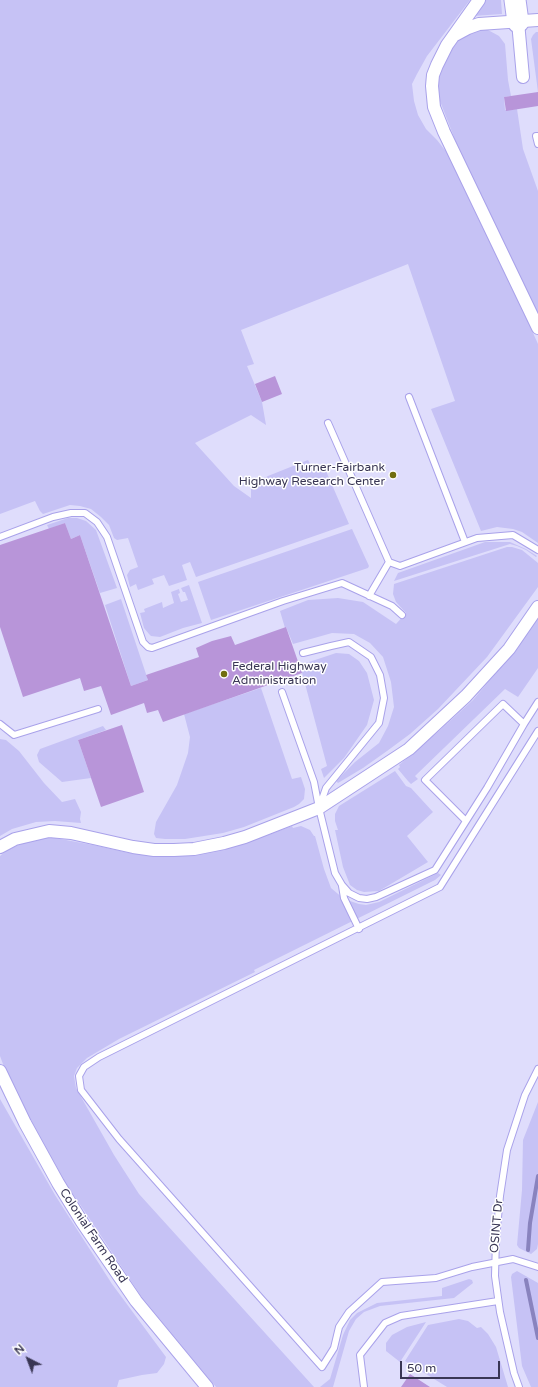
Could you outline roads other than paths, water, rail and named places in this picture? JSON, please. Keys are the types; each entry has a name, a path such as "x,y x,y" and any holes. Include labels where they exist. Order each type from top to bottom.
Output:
{"highway":[{"path":"515,0 528,21"}],"street":[{"path":"479,0 452,37 437,65 433,75 432,86 434,107 444,132 538,328"},
{"path":"452,37 468,28 480,24 528,21 523,77"},
{"path":"0,847 15,839 49,831 71,832 133,847 174,850 194,849 245,837 319,808 415,744 472,690 509,649 538,607"},
{"name":"Colonial Farm Road","path":"0,1071 25,1123 58,1183 82,1222 136,1301 207,1387"}],"lane":[{"path":"537,136 538,144"},
{"path":"409,397 465,542"},
{"path":"328,423 389,562 400,566 478,538 513,535 538,550"},
{"path":"0,536 53,516 71,513 85,513 97,522 106,537 143,642 148,647 152,648 283,601 342,583 392,606 402,615"},
{"path":"369,596 389,562"},
{"path":"303,654 349,642 371,658 380,675 384,698 379,723 326,788 319,808"},
{"path":"282,692 311,772 335,873 349,893 359,898 367,899 376,897 435,870 487,788 538,702"},
{"path":"466,821 425,780 503,704 524,724"},
{"path":"0,724 14,735 98,708"},
{"path":"538,731 440,887 359,929 99,1057 84,1066 79,1076 81,1090 118,1138 322,1367 334,1348 339,1327 349,1312 382,1282 436,1278 472,1267 513,1259 538,1267"},
{"path":"342,885 344,898 359,929"},
{"name":"OSINT Dr","path":"519,1387 506,1343 498,1301 495,1262 500,1196 507,1150 525,1095 538,1069"},
{"path":"364,1387 360,1356 384,1323 401,1316 498,1301"}],"waterway":[{"path":"528,1250 530,1223 538,1176"},
{"path":"526,1280 538,1338"}],"place":[{"name":"Turner-Fairbank Highway Research Center","path":"393,475"},
{"name":"Federal Highway Administration","path":"224,674"}]}
